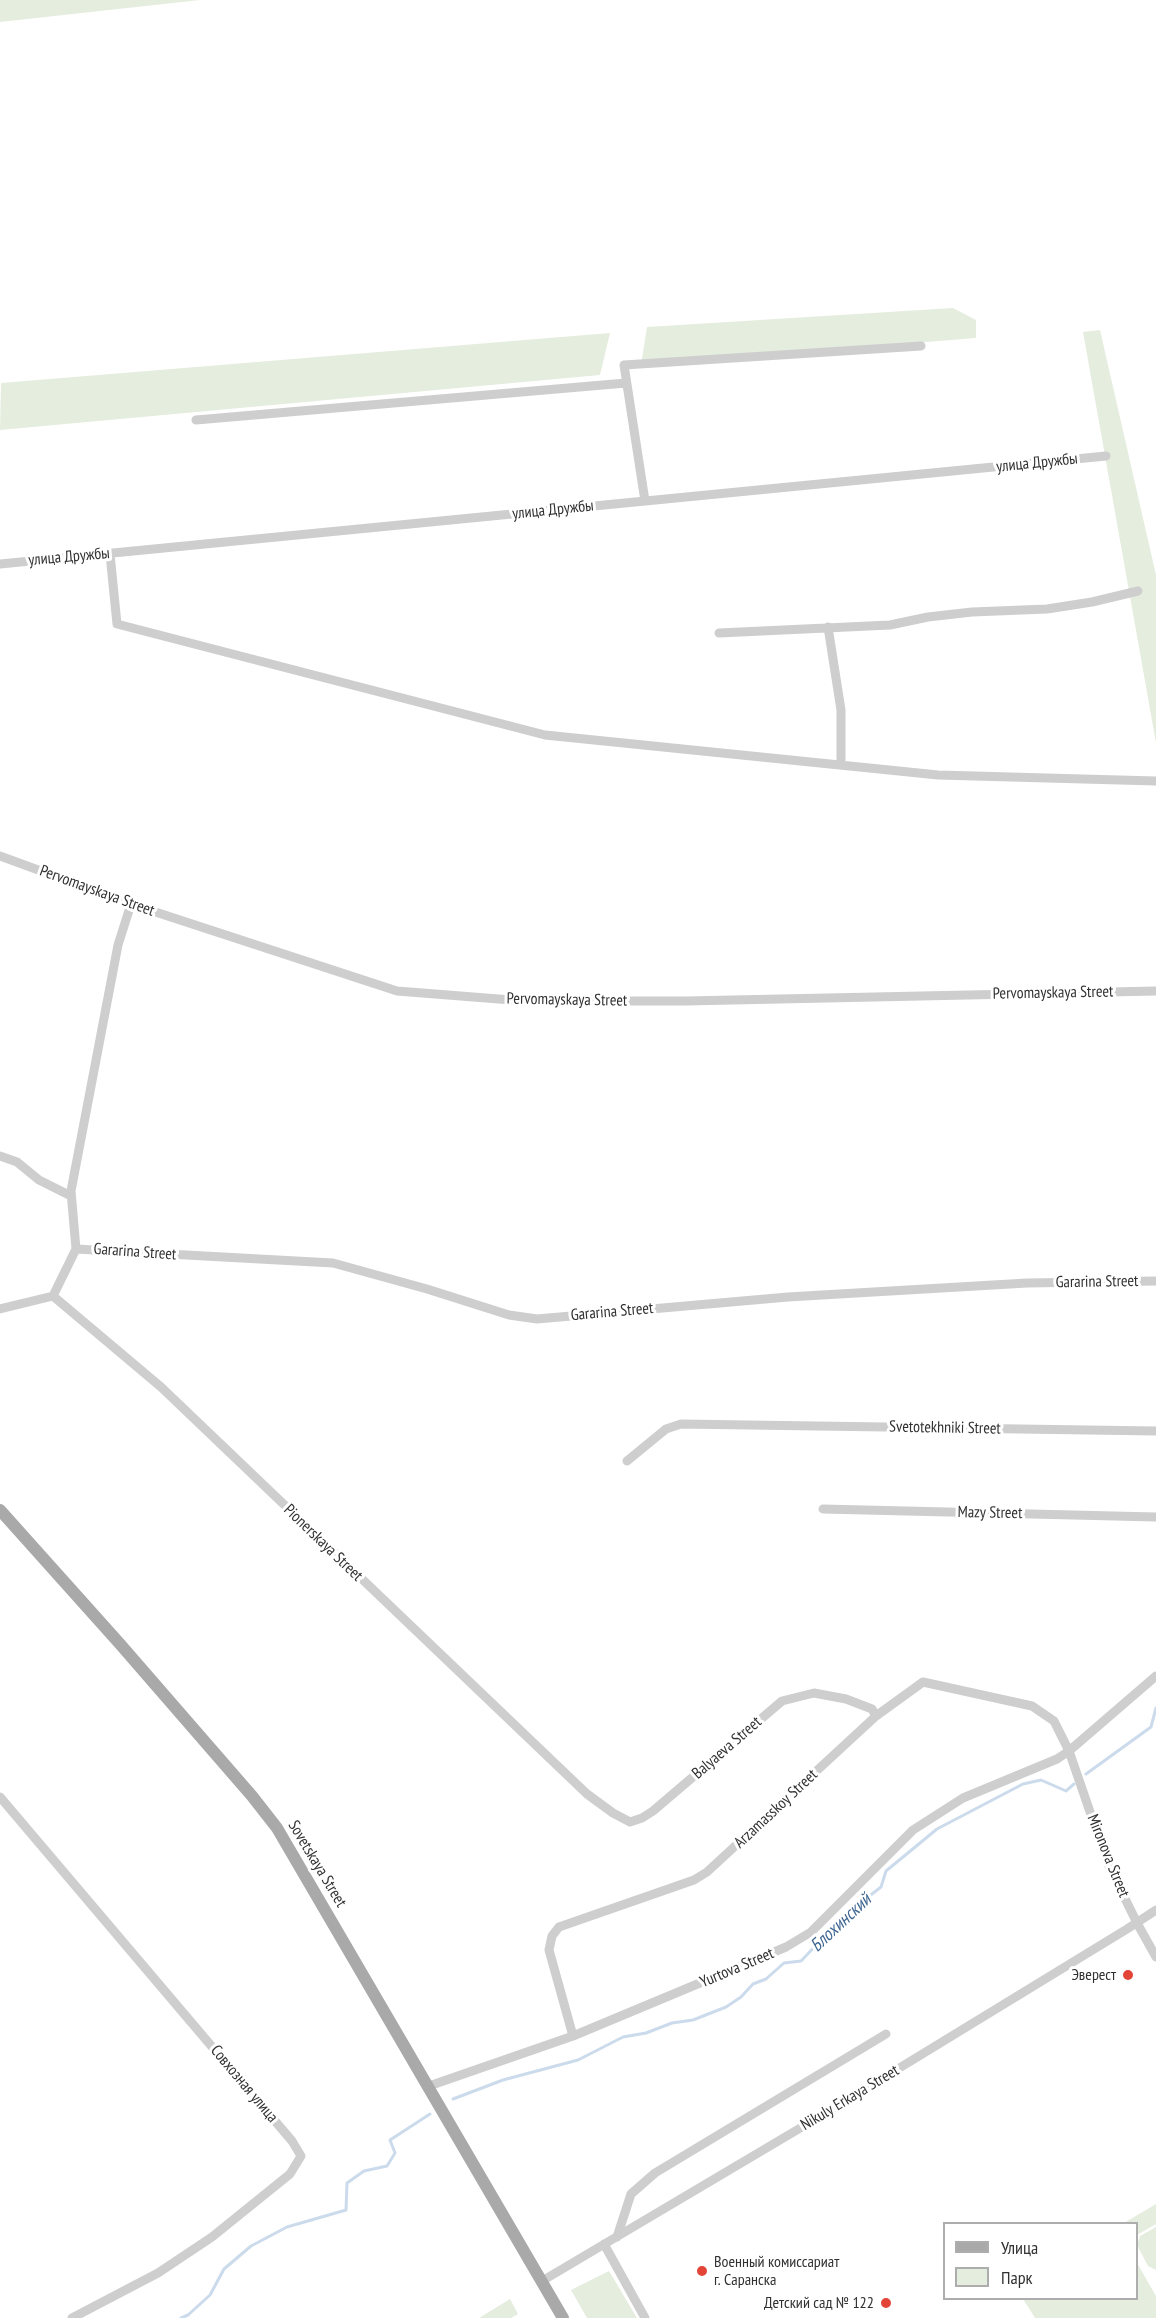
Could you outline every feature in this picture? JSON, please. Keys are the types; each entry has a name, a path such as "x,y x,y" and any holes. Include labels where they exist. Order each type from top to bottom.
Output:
{"main road":[{"name":"Sovetskaya Street","path":"0,1510 120,1644 277,1828 563,2318"}],"street":[{"path":"645,501 624,365 921,346"},
{"path":"195,420 626,383"},
{"name":"улица Дружбы","path":"0,564 1106,456"},
{"path":"110,554 117,624 545,735 938,775 1156,781"},
{"path":"719,633 890,625 961,613 1047,609 1092,602 1138,591"},
{"path":"828,627 842,710 841,765"},
{"name":"Pervomayskaya Street","path":"0,856 131,904 397,991 524,1001 686,1001 1156,991"},
{"name":"Gararina Street","path":"53,1296 76,1249 71,1196 118,945 131,904"},
{"path":"0,1156 16,1162 39,1180 71,1196"},
{"name":"Gararina Street","path":"76,1249 333,1263 509,1315 537,1319 800,1296 1027,1283 1156,1281"},
{"path":"0,1309 53,1296"},
{"name":"Pionerskaya Street","path":"53,1296 161,1387 587,1794"},
{"name":"Svetotekhniki Street","path":"627,1461 666,1429 681,1424 1156,1431"},
{"name":"Mazy Street","path":"823,1509 1156,1517"},
{"name":"Yurtova Street","path":"429,2086 573,2036 786,1947 811,1932 913,1830 963,1798 1041,1766 1069,1751 1156,1676"},
{"name":"Arzamasskoy Street","path":"573,2036 549,1950 552,1936 559,1927 694,1880 707,1872 876,1716 924,1682 1032,1706 1054,1720 1069,1751"},
{"name":"Balyaeva Street","path":"587,1794 612,1813 630,1822 642,1818 782,1701 814,1693 846,1698 872,1709 876,1716"},
{"name":"Mironova Street","path":"1069,1751 1108,1864 1156,1957"},
{"name":"Совхозная улица","path":"0,1797 292,2141 301,2156 290,2174 212,2237 158,2273 72,2318"},
{"name":"Nikuly Erkaya Street","path":"542,2281 829,2111 1156,1910"},
{"path":"617,2237 631,2194 655,2173 886,2034"},
{"path":"604,2244 645,2318"}],"green space":[{"path":"0,0 200,0 0,22"},
{"path":"953,308 976,320 976,338 641,365 647,327"},
{"path":"1100,330 1156,575 1156,743 1083,332"},
{"path":"610,333 600,375 0,430 1,383"},
{"path":"1156,2204 1156,2224 1138,2234 1138,2222 1126,2222"},
{"path":"1156,2227 1156,2270 1148,2266 1138,2247 1140,2236"},
{"path":"1138,2265 1156,2296 1156,2318 1035,2318 1024,2300 1138,2300"},
{"path":"609,2271 637,2318 587,2318 571,2290"},
{"path":"510,2299 518,2314 511,2318 479,2318"}],"waterway":[{"name":"Блохинский","path":"1086,1774 1151,1727 1156,1708"},
{"name":"Блохинский","path":"453,2099 503,2080 578,2060 623,2037 646,2033 672,2023 693,2020 726,2007 741,1997 753,1984 766,1979 784,1963 801,1961 846,1914 881,1887 886,1871 937,1829 1023,1784 1041,1780 1066,1791 1074,1784"},
{"name":"Блохинский","path":"181,2318 188,2315 210,2295 224,2269 251,2246 287,2227 346,2210 347,2183 364,2171 387,2166 395,2153 390,2140 430,2114"}],"place":[{"name":"Эверест","path":"1128,1975"},
{"name":"Военный комиссариат г. Саранска","path":"702,2271"},
{"name":"Детский сад № 122","path":"886,2303"}]}
